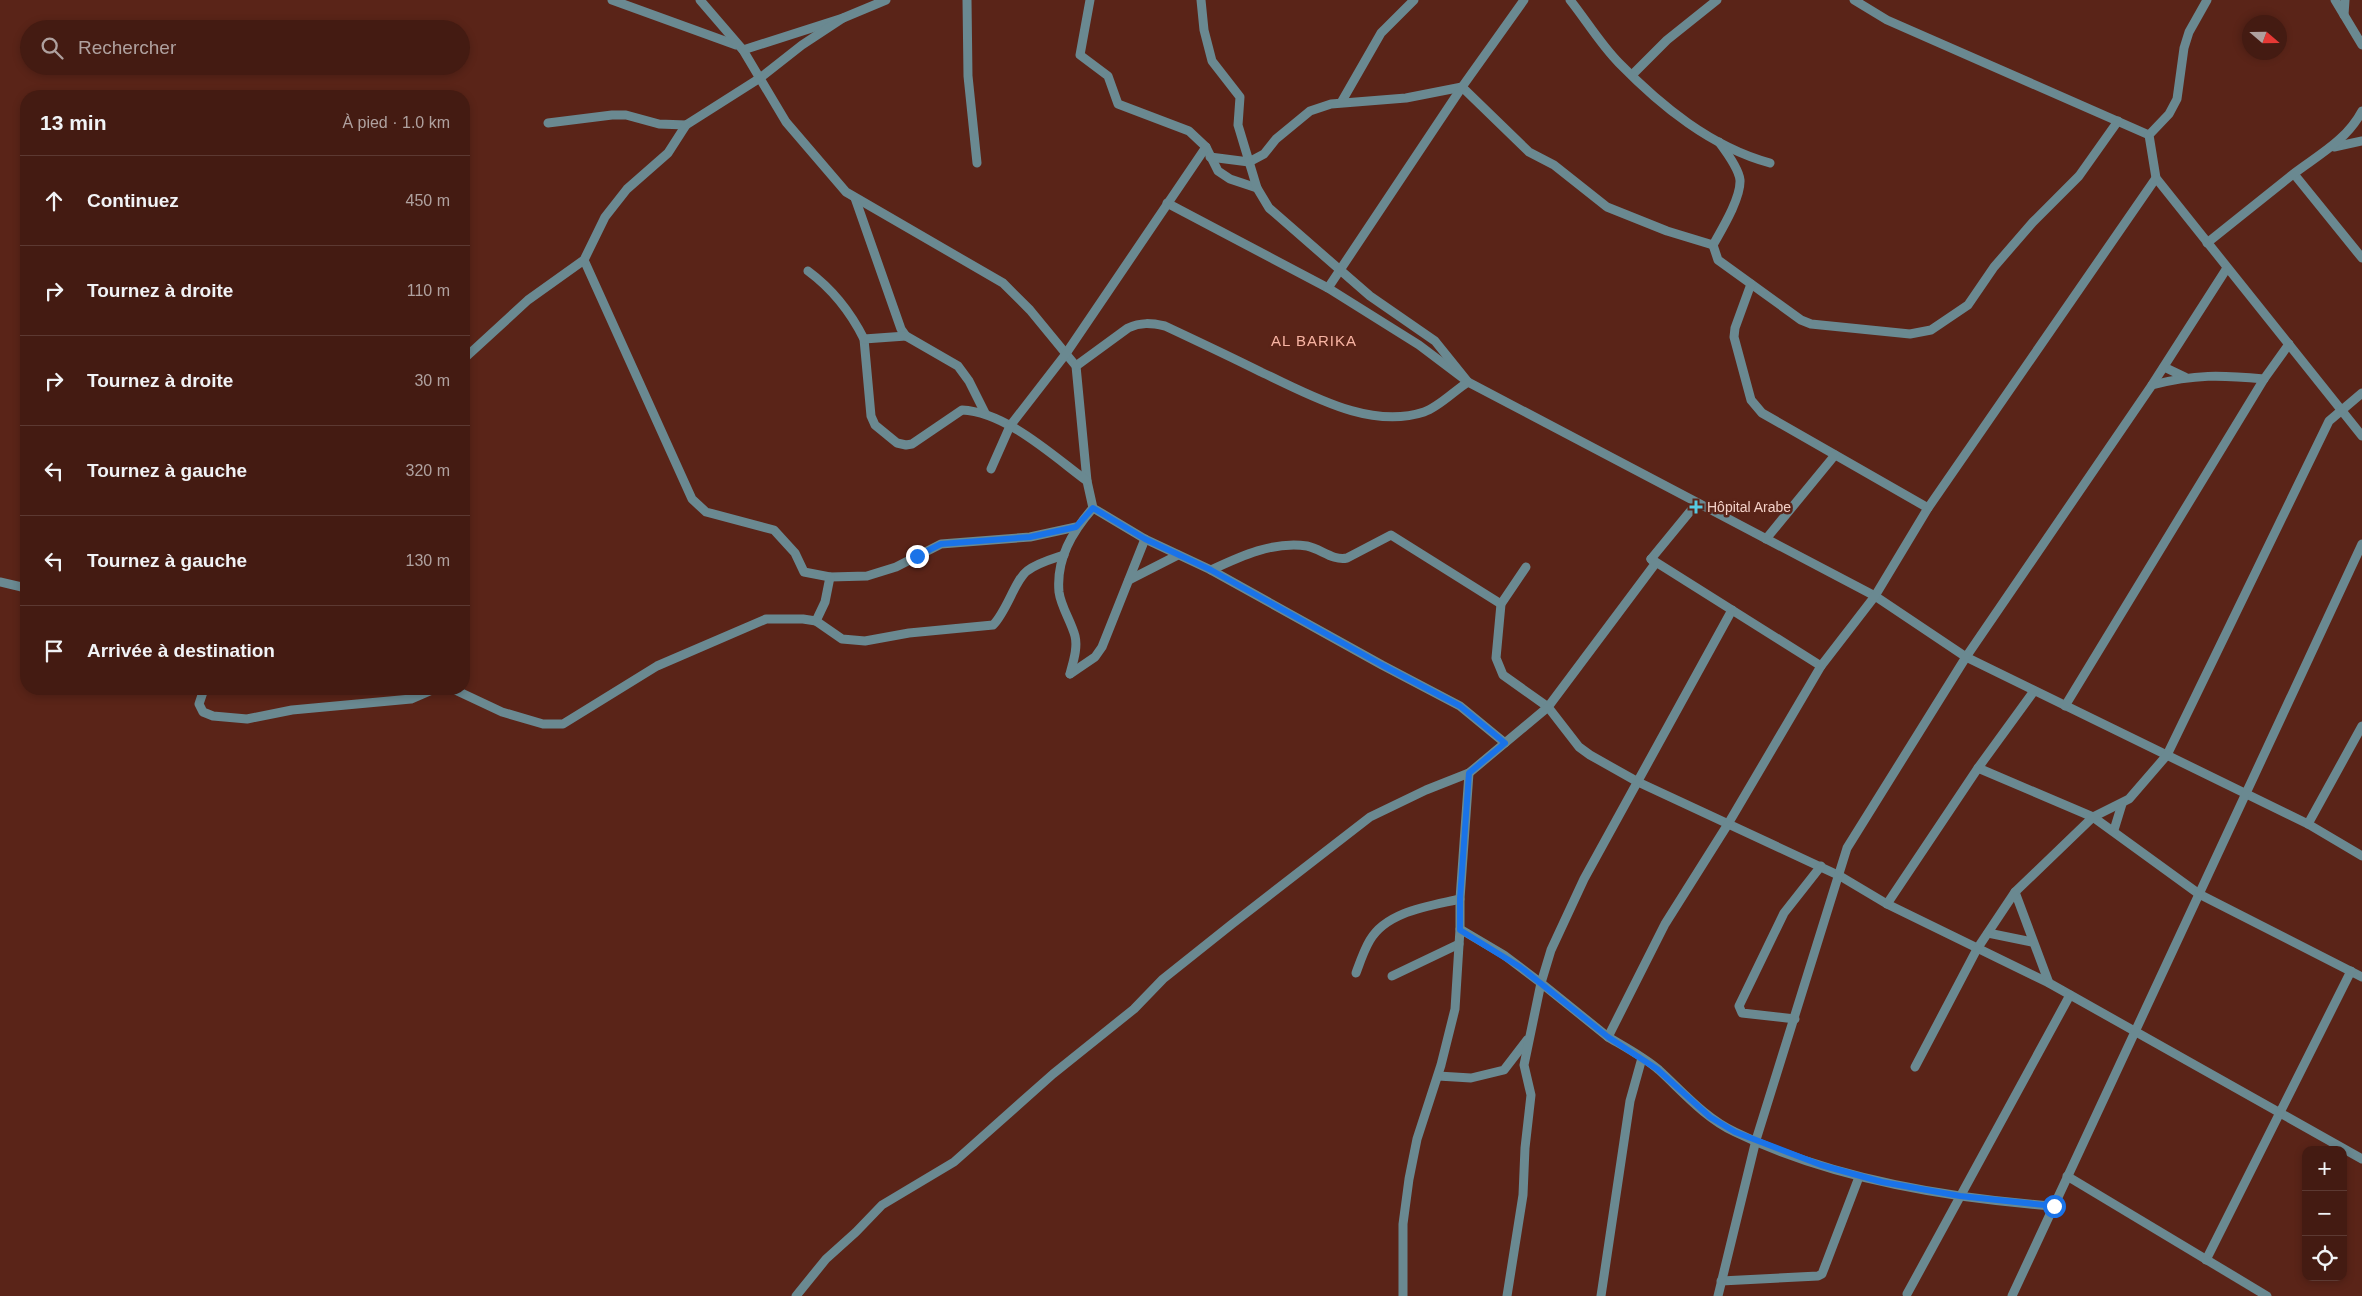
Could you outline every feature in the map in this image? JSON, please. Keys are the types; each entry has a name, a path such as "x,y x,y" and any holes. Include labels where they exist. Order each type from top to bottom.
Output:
{"street":[{"path":"612,0 740,48 843,18 886,0"},
{"path":"700,0 740,48 786,122 841,186 855,198 1003,283 1030,310 1076,366 1087,481 1093,508 1145,539 1211,570 1460,706 1505,743"},
{"path":"967,0 968,76 976,163"},
{"path":"1090,0 1080,55 1108,76 1118,104 1189,130 1206,147 1218,171 1230,179 1257,188"},
{"path":"1201,0 1204,30 1212,60 1240,97 1238,125 1257,188 1269,208 1339,271 1370,296 1435,341 1468,382"},
{"path":"1342,101 1381,33 1414,0"},
{"path":"1328,288 1462,87 1524,0"},
{"path":"1570,0 1618,62 1657,100 1719,142 1770,163"},
{"path":"1632,75 1667,40 1717,0"},
{"path":"1854,0 1887,20 2149,135"},
{"path":"2149,135 2169,114 2178,99 2184,48 2189,32 2208,0"},
{"path":"2335,0 2362,46"},
{"path":"2344,15 2346,0"},
{"path":"470,353 528,300 584,260 605,217 627,189 668,154 686,125 760,78 802,45 843,18"},
{"path":"1210,157 1249,162 1264,154 1276,139 1310,111 1342,101 1406,98 1462,87"},
{"path":"1462,87 1529,152 1554,165 1608,207 1667,231 1713,245"},
{"path":"2207,243 2294,174 2334,147 2351,129 2362,111"},
{"path":"548,123 626,115 659,124 686,125"},
{"path":"1719,142 1726,150 1740,179 1737,196 1713,245 1718,260 1801,320 1811,324 1910,334 1932,330 1968,305 1994,268 2033,222 2079,176 2118,121"},
{"path":"2149,135 2156,178 2362,436"},
{"path":"2334,147 2362,141"},
{"path":"991,469 1010,426 1065,354 1206,147"},
{"path":"2294,174 2362,258"},
{"path":"1608,1037 1665,924 1728,824 1821,666 1874,596 1928,508 2156,178"},
{"path":"855,198 901,329 906,336 958,366 969,381 985,413"},
{"path":"1167,203 1328,288 1419,345 1468,382 1874,596 1966,658 2308,824 2362,856"},
{"path":"584,260 692,499 706,512 774,530 796,553 804,572 830,577 867,576 896,567 941,544 1030,537 1076,527"},
{"path":"1718,1296 1756,1140 1840,876 1847,848 1855,832 1966,658 2152,385 2227,268"},
{"path":"808,271 835,296 859,329 864,339 871,416 875,425 897,443 912,444 962,410 985,413 1010,426 1087,481"},
{"path":"1751,284 1735,328 1734,338 1751,400 1762,413 1928,508"},
{"path":"1076,366 1128,328 1137,324 1150,323 1165,326 1311,396 1341,407 1373,414 1405,416 1425,412 1468,382"},
{"path":"864,339 906,336"},
{"path":"2065,706 2264,379 2289,344"},
{"path":"2164,367 2185,377"},
{"path":"2152,385 2185,377 2218,375 2264,379"},
{"path":"1915,1067 1977,949 2015,892 2093,816 2122,804 2157,769 2167,755 2329,421 2362,393"},
{"path":"1766,539 1835,455"},
{"path":"1651,559 1697,502"},
{"path":"1093,508 1076,527 1064,555 1059,592 1075,637 1075,655 1070,674 1095,657 1102,647 1145,539"},
{"path":"1211,570 1246,554 1282,546 1318,549 1340,560 1391,534 1501,604"},
{"path":"2012,1296 2362,544"},
{"path":"1129,580 1178,554"},
{"path":"466,695 502,712 543,724 562,724 657,666 766,619 816,621 842,639 865,641 909,633 993,625 1007,607 1022,575 1027,570 1064,555"},
{"path":"1651,559 1821,666"},
{"path":"796,1296 826,1259 882,1205 954,1162 1053,1074 1134,1009 1164,979 1240,918 1370,817 1426,790 1469,773 1548,707 1655,564 1651,559"},
{"path":"1526,567 1501,604 1496,658 1503,674 1548,707 1579,747 1590,755 1638,782 1821,866 1887,904 2049,983 2134,1033 2362,1159"},
{"path":"816,621 825,602 830,577"},
{"path":"0,582 20,587"},
{"path":"1507,1296 1523,1195 1525,1148 1531,1095 1524,1066 1541,983 1551,950 1566,914 1732,610"},
{"path":"1887,904 1978,768 2034,691"},
{"path":"202,695 199,704 203,712 213,716 247,719 292,710 411,699 420,695"},
{"path":"2308,824 2362,726"},
{"path":"1978,768 2093,816 2199,894 2362,977"},
{"path":"1403,1296 1403,1224 1409,1179 1417,1139 1438,1076 1455,1009 1460,899 1469,773"},
{"path":"2114,830 2122,804"},
{"path":"1794,1019 1742,1013 1739,1006 1784,913 1821,866"},
{"path":"2015,892 2032,942 2049,983"},
{"path":"1356,973 1370,940 1380,927 1409,911 1460,899"},
{"path":"1460,930 1504,955 1608,1037 1642,1058 1710,1117 1735,1132 1784,1152 1859,1177 1960,1196 2054,1206"},
{"path":"1988,933 2032,942"},
{"path":"1392,976 1459,944"},
{"path":"2206,1260 2351,971"},
{"path":"1907,1294 2070,995"},
{"path":"1438,1076 1471,1078 1504,1070 1530,1035"},
{"path":"1601,1296 1630,1101 1642,1058"},
{"path":"2067,1176 2266,1296"},
{"path":"1721,1282 1818,1276 1822,1274 1859,1177"}],"place":[{"name":"Hôpital Arabe","path":"1696,507"}],"district":[{"name":"AL BARIKA","path":"1314,341"}],"route":[{"path":"917,556 941,544 1030,537 1058,529 1076,527 1093,508 1145,539 1211,570 1460,706 1505,743 1469,773 1460,899 1460,930 1504,955 1608,1037 1657,1069 1710,1117 1735,1132 1784,1152 1859,1177 1960,1196 2021,1204 2054,1206"}]}
